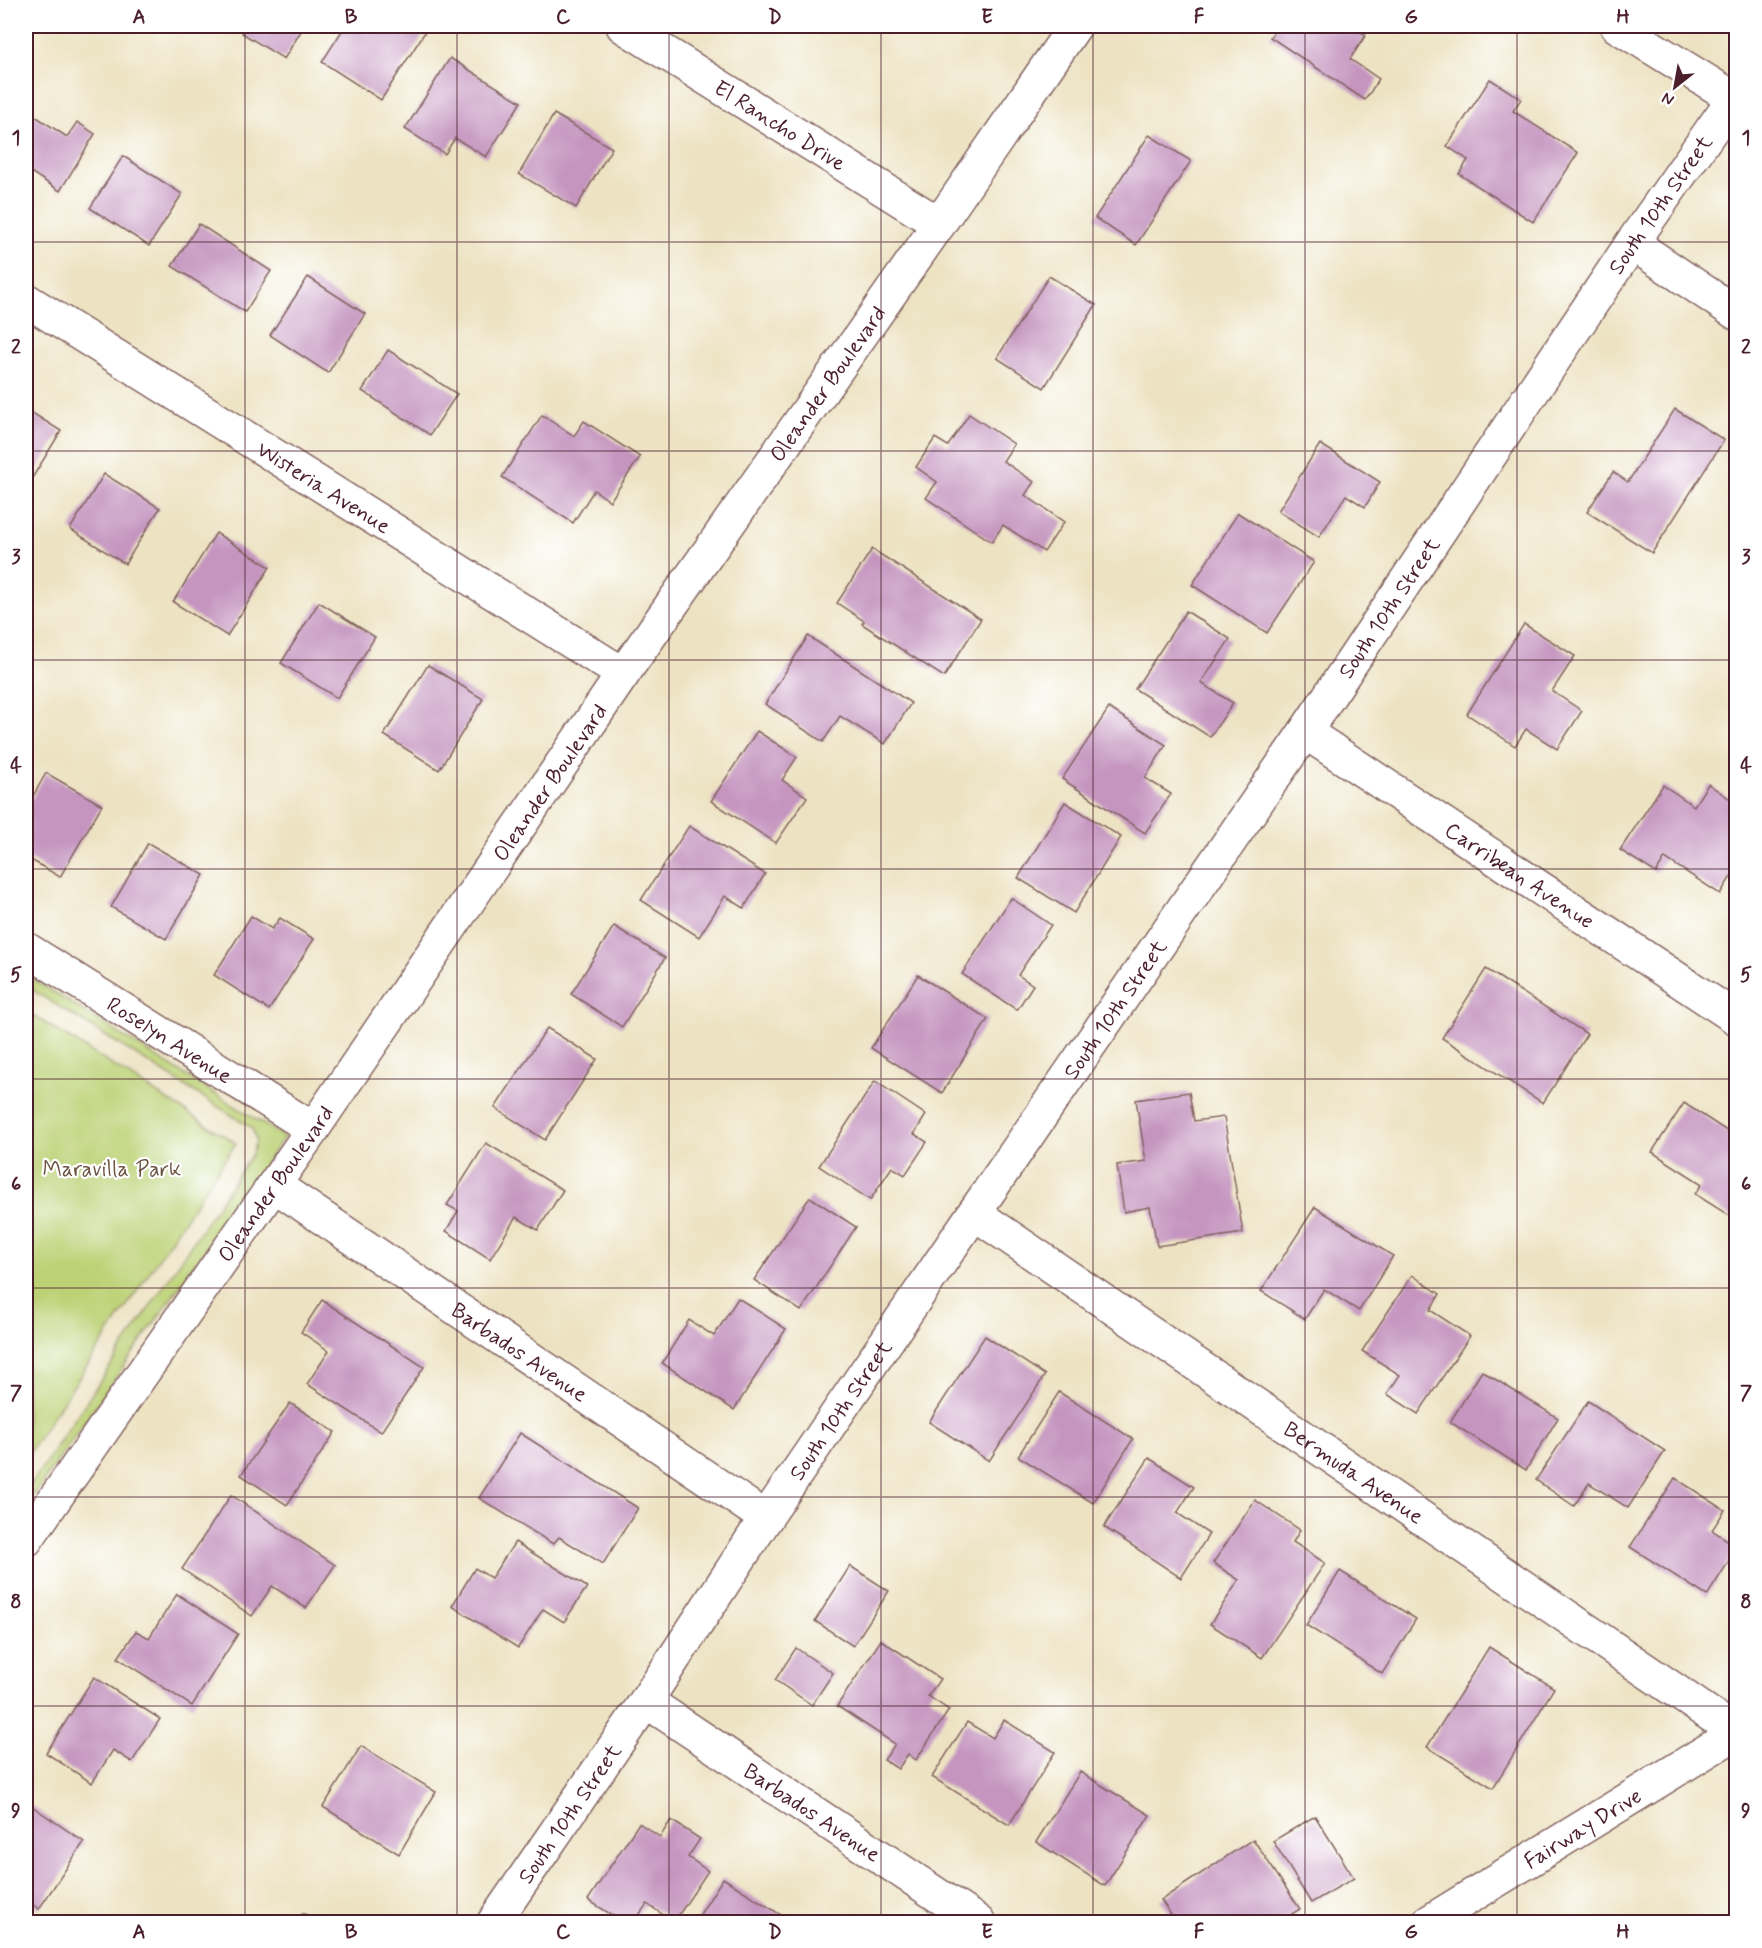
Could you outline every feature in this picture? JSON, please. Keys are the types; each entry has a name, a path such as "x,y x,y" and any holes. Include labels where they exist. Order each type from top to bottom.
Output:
{"street":[{"name":"El Rancho Drive","path":"623,26 939,224"},
{"name":"Oleander Boulevard","path":"26,1540 313,1129 623,674 1075,26"},
{"path":"1617,26 1736,97"},
{"name":"South 10th Street","path":"494,1923 646,1701 766,1518 1305,732 1632,243 1736,97"},
{"path":"1632,243 1737,313"},
{"name":"Wisteria Avenue","path":"26,300 623,674"},
{"name":"Carribean Avenue","path":"1305,732 1737,1018"},
{"name":"Roselyn Avenue","path":"26,949 313,1129"},
{"name":"Barbados Avenue","path":"274,1185 766,1518"},
{"name":"Bermuda Avenue","path":"974,1213 1737,1732"},
{"name":"Barbados Avenue","path":"646,1701 978,1923"},
{"name":"Fairway Drive","path":"1429,1923 1737,1732"}],"green space":[{"path":"26,975 284,1137 26,1506 26,1492 252,1154 256,1140 252,1128 26,986"},
{"name":"Maravilla Park","path":"26,1011 236,1143 26,1457"}],"building":[{"path":"247,26 304,26 284,59 242,33"},
{"path":"345,26 415,26 425,32 381,100 322,62"},
{"path":"811,26 829,26 823,34"},
{"path":"1278,26 1352,26 1366,35 1350,59 1379,79 1365,100 1270,37"},
{"path":"450,58 521,102 486,157 455,138 445,154 405,129"},
{"path":"1490,79 1521,99 1513,111 1578,153 1533,222 1459,174 1468,160 1447,146"},
{"path":"26,110 67,137 77,122 95,134 60,191 26,169"},
{"path":"554,114 612,148 576,208 519,174"},
{"path":"1149,135 1191,161 1136,245 1095,218"},
{"path":"123,156 182,194 149,246 90,208"},
{"path":"199,224 271,271 245,312 172,266"},
{"path":"1049,276 1096,305 1044,388 997,358"},
{"path":"308,277 365,314 328,373 270,335"},
{"path":"388,350 457,394 430,435 362,391"},
{"path":"26,409 61,431 26,488"},
{"path":"1675,409 1724,440 1652,553 1587,512 1613,472 1628,482"},
{"path":"969,414 1014,444 1003,461 1034,482 1025,495 1064,522 1044,552 1003,525 992,542 926,498 937,482 916,467 935,438 948,446"},
{"path":"542,415 574,436 584,421 640,457 610,501 594,490 573,523 502,477"},
{"path":"1320,444 1380,482 1365,507 1346,495 1319,537 1278,511"},
{"path":"104,474 160,508 125,564 70,529"},
{"path":"1238,513 1314,562 1267,633 1192,585"},
{"path":"216,533 270,567 227,636 173,602"},
{"path":"872,549 981,619 944,677 862,624 864,621 837,603"},
{"path":"319,602 375,637 337,698 281,663"},
{"path":"1186,611 1230,639 1201,683 1233,703 1210,737 1135,689"},
{"path":"1524,624 1575,656 1552,691 1582,711 1557,749 1526,729 1515,746 1467,714"},
{"path":"808,636 911,703 885,744 840,716 823,742 765,704"},
{"path":"428,665 483,699 439,770 384,735"},
{"path":"1109,708 1166,745 1145,778 1171,794 1145,833 1062,779"},
{"path":"757,731 797,757 782,780 807,797 776,843 711,801"},
{"path":"46,773 102,805 60,877 26,857 26,809"},
{"path":"1708,784 1736,803 1736,869 1720,894 1665,858 1656,873 1620,850 1663,785 1694,806"},
{"path":"1065,802 1121,837 1074,913 1018,878"},
{"path":"689,826 765,874 744,908 725,896 699,937 641,900"},
{"path":"148,843 204,875 166,939 111,907"},
{"path":"1011,898 1051,925 1018,975 1033,985 1017,1010 962,974"},
{"path":"251,916 272,929 280,918 314,939 269,1010 214,975"},
{"path":"614,926 665,958 622,1027 571,994"},
{"path":"1486,969 1587,1034 1543,1103 1442,1038"},
{"path":"918,975 988,1019 942,1093 871,1048"},
{"path":"547,1028 597,1059 545,1140 495,1108"},
{"path":"875,1081 926,1115 914,1134 927,1142 905,1175 892,1167 870,1200 819,1166"},
{"path":"1189,1092 1194,1121 1224,1117 1243,1233 1157,1246 1150,1207 1124,1212 1117,1165 1146,1161 1136,1100"},
{"path":"1684,1103 1736,1137 1736,1220 1695,1194 1702,1184 1652,1152"},
{"path":"486,1143 563,1190 538,1230 516,1217 490,1259 446,1231 458,1211 447,1205"},
{"path":"810,1197 856,1227 801,1311 754,1280"},
{"path":"1315,1207 1393,1256 1359,1311 1324,1289 1305,1319 1261,1291"},
{"path":"1412,1275 1440,1294 1430,1310 1470,1336 1418,1414 1387,1394 1400,1375 1362,1351"},
{"path":"738,1298 786,1329 734,1410 662,1363 689,1320 714,1336"},
{"path":"322,1300 424,1367 381,1432 307,1384 329,1351 301,1332"},
{"path":"985,1336 1045,1375 989,1461 929,1422"},
{"path":"1482,1371 1558,1418 1526,1470 1450,1422"},
{"path":"1059,1392 1133,1439 1093,1503 1018,1456"},
{"path":"1588,1401 1665,1451 1628,1508 1589,1483 1574,1506 1536,1480"},
{"path":"290,1403 335,1432 287,1505 241,1475"},
{"path":"520,1433 638,1508 603,1564 559,1537 553,1544 479,1498"},
{"path":"1149,1458 1194,1487 1177,1513 1209,1534 1181,1578 1104,1527"},
{"path":"1675,1478 1725,1510 1712,1530 1736,1546 1736,1550 1707,1596 1630,1547"},
{"path":"231,1495 335,1565 306,1608 272,1586 252,1616 182,1569"},
{"path":"1255,1500 1300,1530 1293,1542 1325,1563 1262,1658 1210,1624 1239,1580 1213,1563"},
{"path":"515,1542 587,1587 564,1622 543,1609 518,1648 452,1606 475,1568 491,1578"},
{"path":"850,1566 889,1591 853,1646 815,1621"},
{"path":"1340,1571 1416,1619 1382,1674 1306,1625"},
{"path":"177,1594 238,1634 192,1706 118,1658 136,1631 149,1638"},
{"path":"881,1640 940,1679 928,1696 949,1710 916,1760 908,1754 898,1769 884,1760 895,1744 837,1706"},
{"path":"1489,1647 1554,1688 1493,1788 1427,1747"},
{"path":"796,1648 833,1673 812,1705 775,1680"},
{"path":"94,1677 160,1719 132,1762 113,1750 92,1783 46,1753"},
{"path":"1004,1720 1055,1752 1009,1825 932,1777 967,1722 993,1738"},
{"path":"361,1746 436,1792 399,1854 323,1807"},
{"path":"1080,1772 1150,1815 1105,1886 1036,1842"},
{"path":"26,1802 84,1842 39,1909 26,1900"},
{"path":"1315,1816 1354,1878 1311,1903 1273,1841"},
{"path":"671,1820 700,1839 688,1857 708,1871 674,1922 647,1904 634,1922 623,1922 588,1900 639,1823 660,1837"},
{"path":"1253,1839 1300,1909 1279,1922 1176,1922 1161,1900"},
{"path":"723,1878 792,1922 695,1922"},
{"path":"303,1913 318,1922 297,1922"}]}
